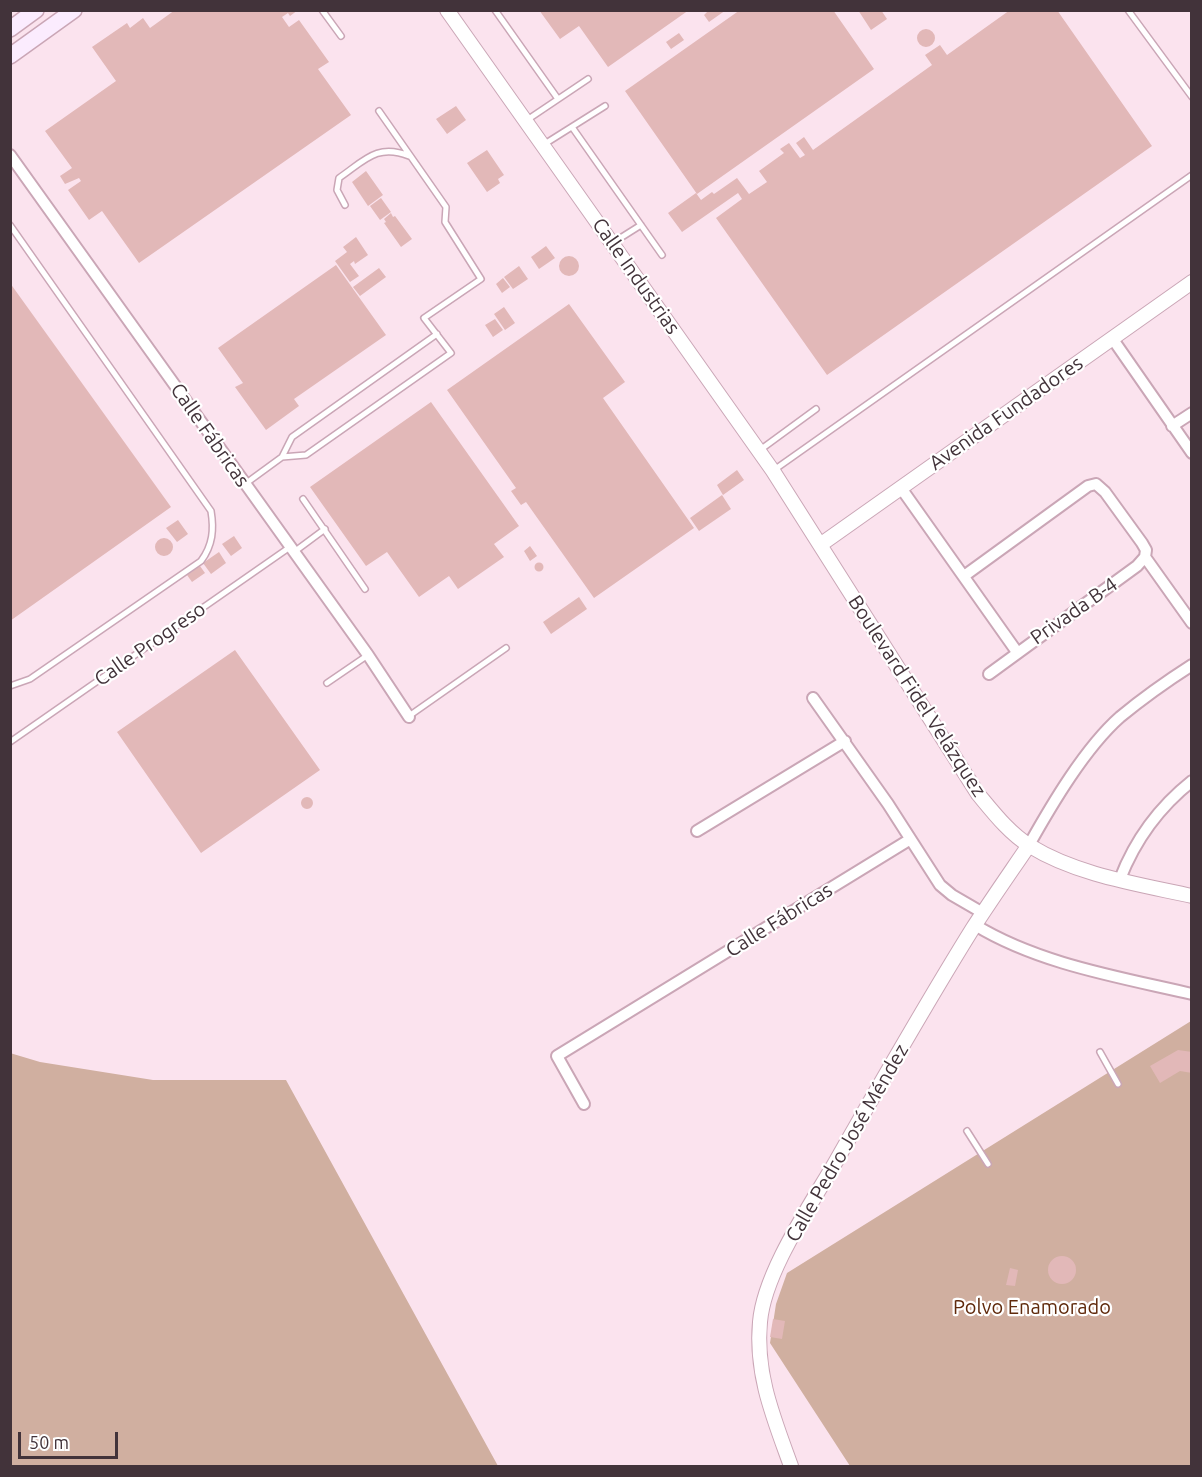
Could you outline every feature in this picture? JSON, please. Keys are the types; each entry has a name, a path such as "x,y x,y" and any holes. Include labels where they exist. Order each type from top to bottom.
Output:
{"main road":[{"path":"10,29 36,10"},
{"path":"10,56 74,10"}],"street":[{"name":"Calle Industrias","path":"447,10 773,471 820,545"},
{"name":"Calle Fábricas","path":"10,155 368,655 409,717"},
{"name":"Avenida Fundadores","path":"820,545 1191,282"},
{"path":"1112,338 1191,453"},
{"path":"1172,426 1191,413"},
{"path":"964,576 1088,486 1096,484 1105,492 1142,543 1146,550 1145,557 1191,623"},
{"name":"Privada B-4","path":"901,488 1017,652 1137,566 1145,557"},
{"name":"Boulevard Fidel Velázquez","path":"820,545 978,794 998,818 1029,845 1087,870 1191,896"},
{"path":"989,674 1017,652"},
{"path":"1029,845 1094,744 1119,718 1191,664"},
{"path":"813,698 845,741 939,885 979,919 996,938 1080,967 1191,994"},
{"path":"697,831 845,741"},
{"path":"1120,879 1134,848 1149,825 1162,808 1191,781"},
{"name":"Calle Fábricas","path":"584,1104 557,1056 909,840"},
{"name":"Calle Pedro José Méndez","path":"791,1467 762,1378 760,1320 770,1283 810,1205 924,1008 979,919 1029,845"}],"lane":[{"path":"322,10 341,36"},
{"path":"495,10 558,99"},
{"path":"1128,10 1191,97"},
{"path":"526,121 588,79"},
{"path":"542,146 605,106"},
{"path":"282,457 306,455 451,353 424,318 481,279 445,222 446,207 379,111"},
{"path":"572,127 662,255"},
{"path":"345,205 337,189 339,178 375,153 385,150 411,156"},
{"path":"773,471 1191,175"},
{"path":"10,225 211,511 213,524 210,550 201,561 30,679 10,686"},
{"path":"612,243 641,225"},
{"path":"245,484 282,457 292,437 436,334"},
{"path":"758,451 816,410"},
{"path":"303,499 365,589"},
{"name":"Calle Progreso","path":"10,742 292,549 325,529"},
{"path":"409,717 506,648"},
{"path":"327,683 368,655"},
{"path":"1100,1052 1118,1084"},
{"path":"967,1131 988,1164"}],"green space":[{"name":"Polvo Enamorado","path":"1191,1021 1191,1466 850,1466 770,1343 776,1304 787,1273"},
{"path":"10,1053 40,1062 153,1080 286,1080 498,1466 11,1466"}],"building":[{"path":"175,10 298,10 290,16 288,13 282,17 289,27 299,20 329,62 318,69 351,115 139,263 102,211 89,220 68,190 81,181 79,178 65,184 60,176 72,168 45,131 116,81 92,47 127,23 130,28 143,18 150,28"},
{"path":"539,10 689,10 608,67 579,26 560,39"},
{"path":"709,10 726,10 709,22 704,15"},
{"path":"740,10 833,10 874,69 697,194 625,91"},
{"path":"858,10 881,10 887,19 871,30"},
{"path":"1010,10 1057,10 1152,146 827,375 716,218 742,199 738,193 682,232 668,213 696,193 701,200 737,178 749,194 767,182 759,171 784,153 780,149 789,143 800,158 805,155 796,143 804,137 813,150 932,65 925,55 940,45 947,55"},
{"path":"926,29 932,32 935,38 932,44 926,47 920,44 917,38 920,32"},
{"path":"679,33 684,40 671,49 666,42"},
{"path":"456,106 466,120 447,134 436,119"},
{"path":"487,150 504,175 498,179 500,183 487,192 467,163"},
{"path":"366,171 383,195 368,206 352,182"},
{"path":"381,198 391,212 380,220 370,206"},
{"path":"391,213 412,239 401,247 384,223 386,222 384,219"},
{"path":"356,237 368,255 355,264 354,261 350,264 359,276 350,282 335,261 347,252 343,247"},
{"path":"546,246 555,258 539,269 531,257"},
{"path":"569,256 576,259 579,266 576,273 569,276 562,273 559,266 562,259"},
{"path":"336,265 386,335 294,399 299,406 266,430 235,387 243,383 218,348"},
{"path":"519,266 528,279 513,289 504,277"},
{"path":"379,268 386,277 360,296 353,287"},
{"path":"503,278 510,287 502,293 496,284"},
{"path":"10,283 171,507 10,621"},
{"path":"569,304 625,382 603,398 694,528 594,598 526,502 521,505 511,491 516,488 447,390"},
{"path":"504,307 515,323 505,330 494,314"},
{"path":"495,319 503,330 493,337 485,325"},
{"path":"431,402 519,526 494,544 504,557 458,589 449,576 419,597 387,552 366,566 310,487"},
{"path":"737,470 744,480 723,495 717,485"},
{"path":"722,495 731,509 699,531 690,518"},
{"path":"178,520 188,534 177,542 166,528"},
{"path":"234,536 242,548 231,556 222,544"},
{"path":"160,538 168,538 173,543 171,554 160,556 155,551 155,543"},
{"path":"530,546 537,556 530,561 524,551"},
{"path":"219,552 226,563 211,574 203,563"},
{"path":"539,562 544,567 539,572 534,567"},
{"path":"200,566 205,573 192,582 187,575"},
{"path":"579,597 587,609 551,634 543,622"},
{"path":"235,650 320,770 201,853 117,732"},
{"path":"307,797 313,803 307,809 301,803"},
{"path":"1178,1050 1192,1052 1192,1073 1180,1071 1160,1083 1150,1066"},
{"path":"1062,1256 1072,1260 1076,1270 1072,1280 1062,1284 1052,1280 1048,1270 1052,1260"},
{"path":"1010,1268 1018,1270 1015,1286 1006,1285"},
{"path":"1022,1300 1039,1304 1036,1316 1019,1313"},
{"path":"773,1319 785,1321 782,1339 770,1337"}]}
